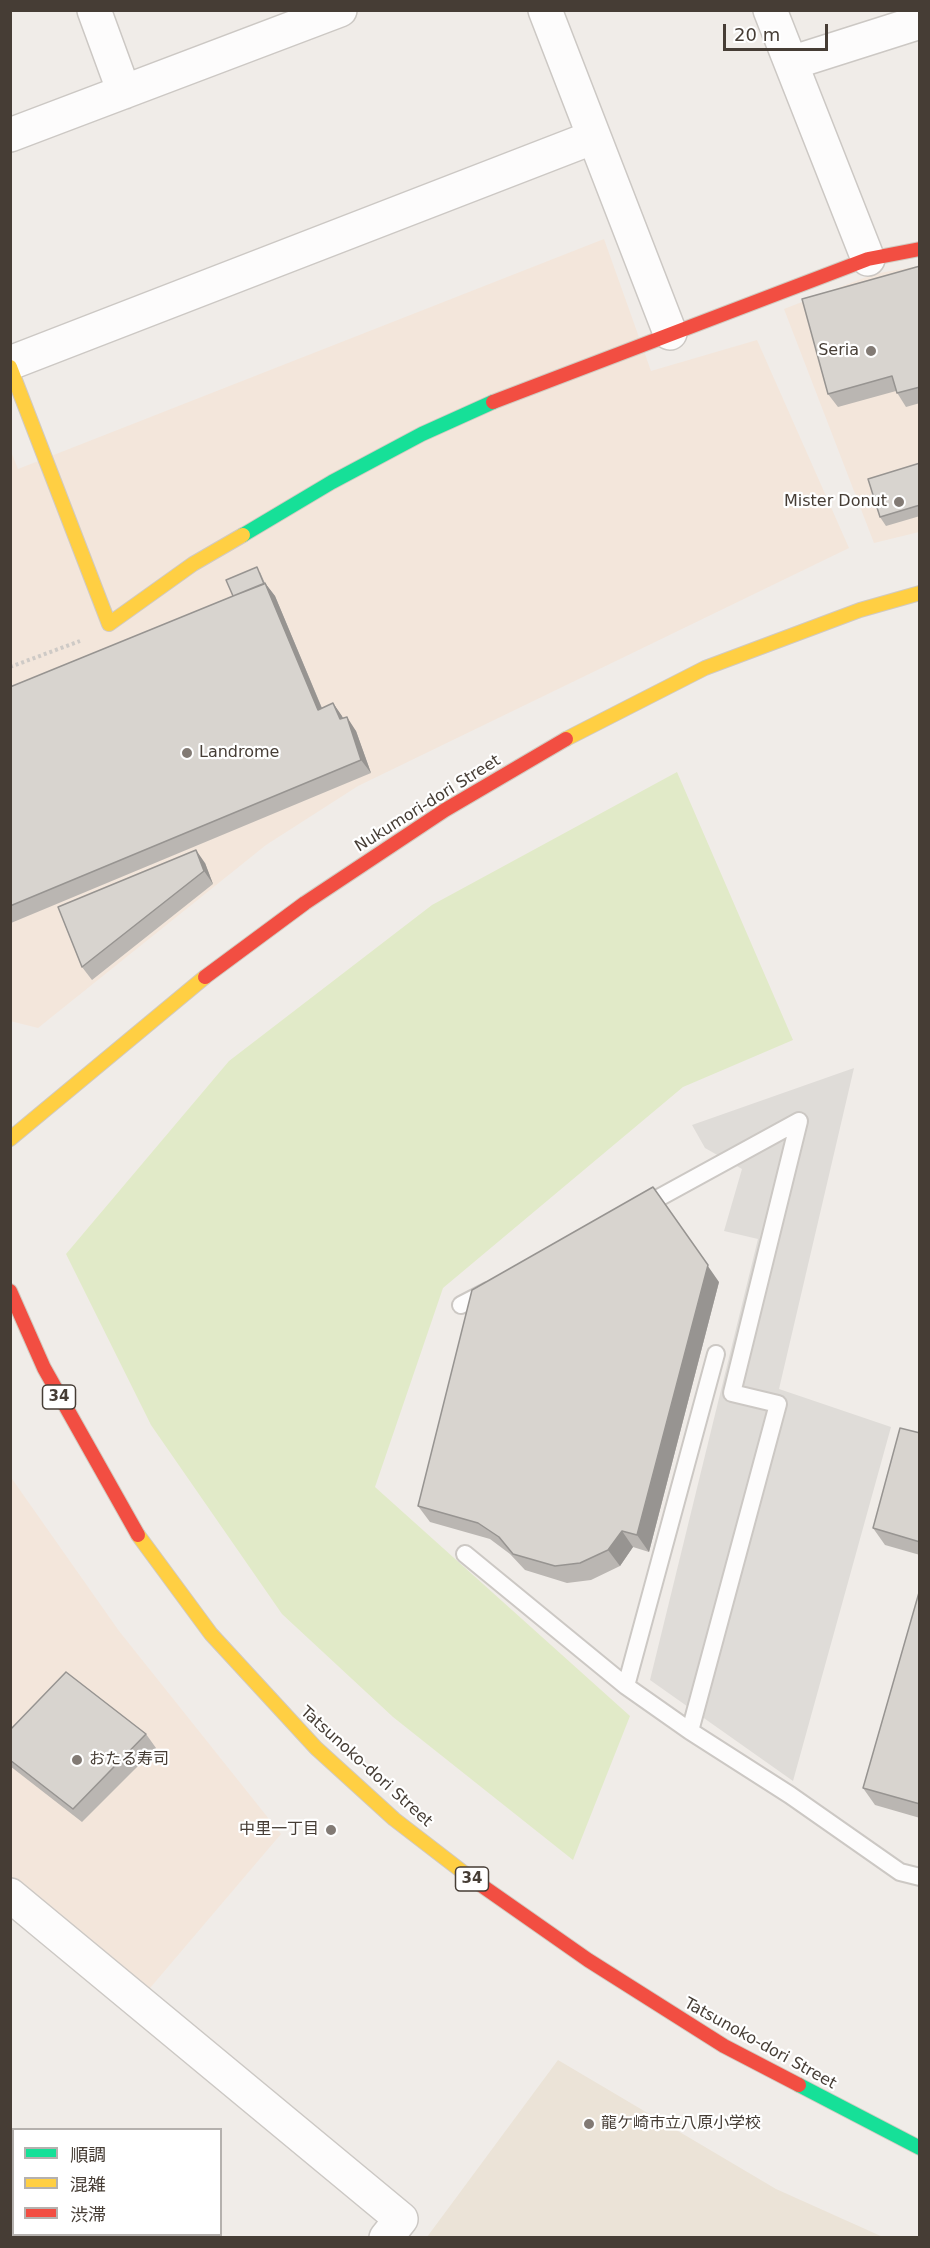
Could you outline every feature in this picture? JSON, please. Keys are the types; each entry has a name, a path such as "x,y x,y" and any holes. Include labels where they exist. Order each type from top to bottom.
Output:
{"main road":[{"path":"10,365 109,624 193,564 332,482 422,434 501,398 868,259 920,249"},
{"name":"Nukumori-dori Street","path":"10,1139 196,984 305,903 445,810 571,736 705,668 860,610 920,593"},
{"name":"Tatsunoko-dori Street","path":"10,1291 44,1368 116,1500 148,1551 211,1634 316,1748 394,1819 499,1899 588,1960 724,2046 920,2148"}],"street":[{"path":"94,10 124,92"},
{"path":"545,10 670,333"},
{"path":"770,10 868,259"},
{"path":"10,135 324,13"},
{"path":"791,63 920,22"},
{"path":"10,365 594,137"},
{"path":"10,1894 401,2219 386,2238"}],"lane":[{"path":"625,1216 799,1121 732,1393 778,1404 690,1731"},
{"path":"461,1305 502,1283"},
{"path":"626,1686 716,1354"},
{"path":"465,1554 626,1686 690,1731 790,1795 900,1872 920,1877"}],"path":[{"path":"10,667 92,636 109,624"}],"shaded area":[{"path":"604,239 651,371 757,340 849,548 358,786 266,845 38,1028 10,1021 10,449 18,469"},
{"path":"919,266 919,532 874,543 784,309 874,274"},
{"path":"854,1068 779,1389 891,1427 793,1781 650,1680 758,1239 724,1231 742,1169 705,1148 692,1125"},
{"path":"10,1476 119,1631 281,1834 139,2001 11,1889"},
{"name":"龍ケ崎市立八原小学校","path":"558,2060 776,2189 883,2237 427,2237"}],"green space":[{"path":"677,772 793,1040 683,1087 443,1288 375,1487 630,1716 573,1860 393,1717 282,1614 151,1425 66,1254 229,1061 432,905"}],"building":[{"name":"Seria","path":"920,266 920,387 897,393 892,376 828,394 802,299"},
{"name":"Mister Donut","path":"920,463 920,505 880,517 868,479"},
{"path":"257,567 264,584 233,596 226,580"},
{"name":"Landrome","path":"265,583 318,710 333,703 340,719 347,717 361,760 10,906 10,687"},
{"path":"196,850 204,871 82,967 58,907"},
{"path":"653,1187 708,1265 637,1535 622,1531 608,1550 580,1563 555,1566 513,1554 499,1537 478,1523 418,1506 472,1290"},
{"path":"900,1428 920,1433 920,1542 873,1528"},
{"path":"920,1589 920,1804 863,1788"},
{"name":"おたる寿司","path":"66,1672 146,1734 73,1809 10,1760 10,1730"}],"traffic: fast":[{"path":"243,535 332,482 422,434 493,402"},
{"path":"799,2085 920,2148"}],"traffic: slow":[{"path":"10,367 109,624 193,564 243,535"},
{"path":"566,739 705,668 860,610 920,593"},
{"path":"10,1139 205,977"},
{"path":"138,1535 211,1634 316,1748 394,1819 468,1876"}],"traffic: jam":[{"path":"493,402 868,259 920,249"},
{"path":"205,977 305,903 445,810 566,739"},
{"path":"10,1291 44,1368 138,1535"},
{"path":"468,1876 588,1960 724,2046 799,2085"}],"place":[{"name":"Seria","path":"871,351"},
{"name":"Mister Donut","path":"899,502"},
{"name":"Landrome","path":"187,753"},
{"name":"おたる寿司","path":"77,1760"},
{"name":"中里一丁目","path":"331,1830"},
{"name":"龍ケ崎市立八原小学校","path":"589,2124"}]}
